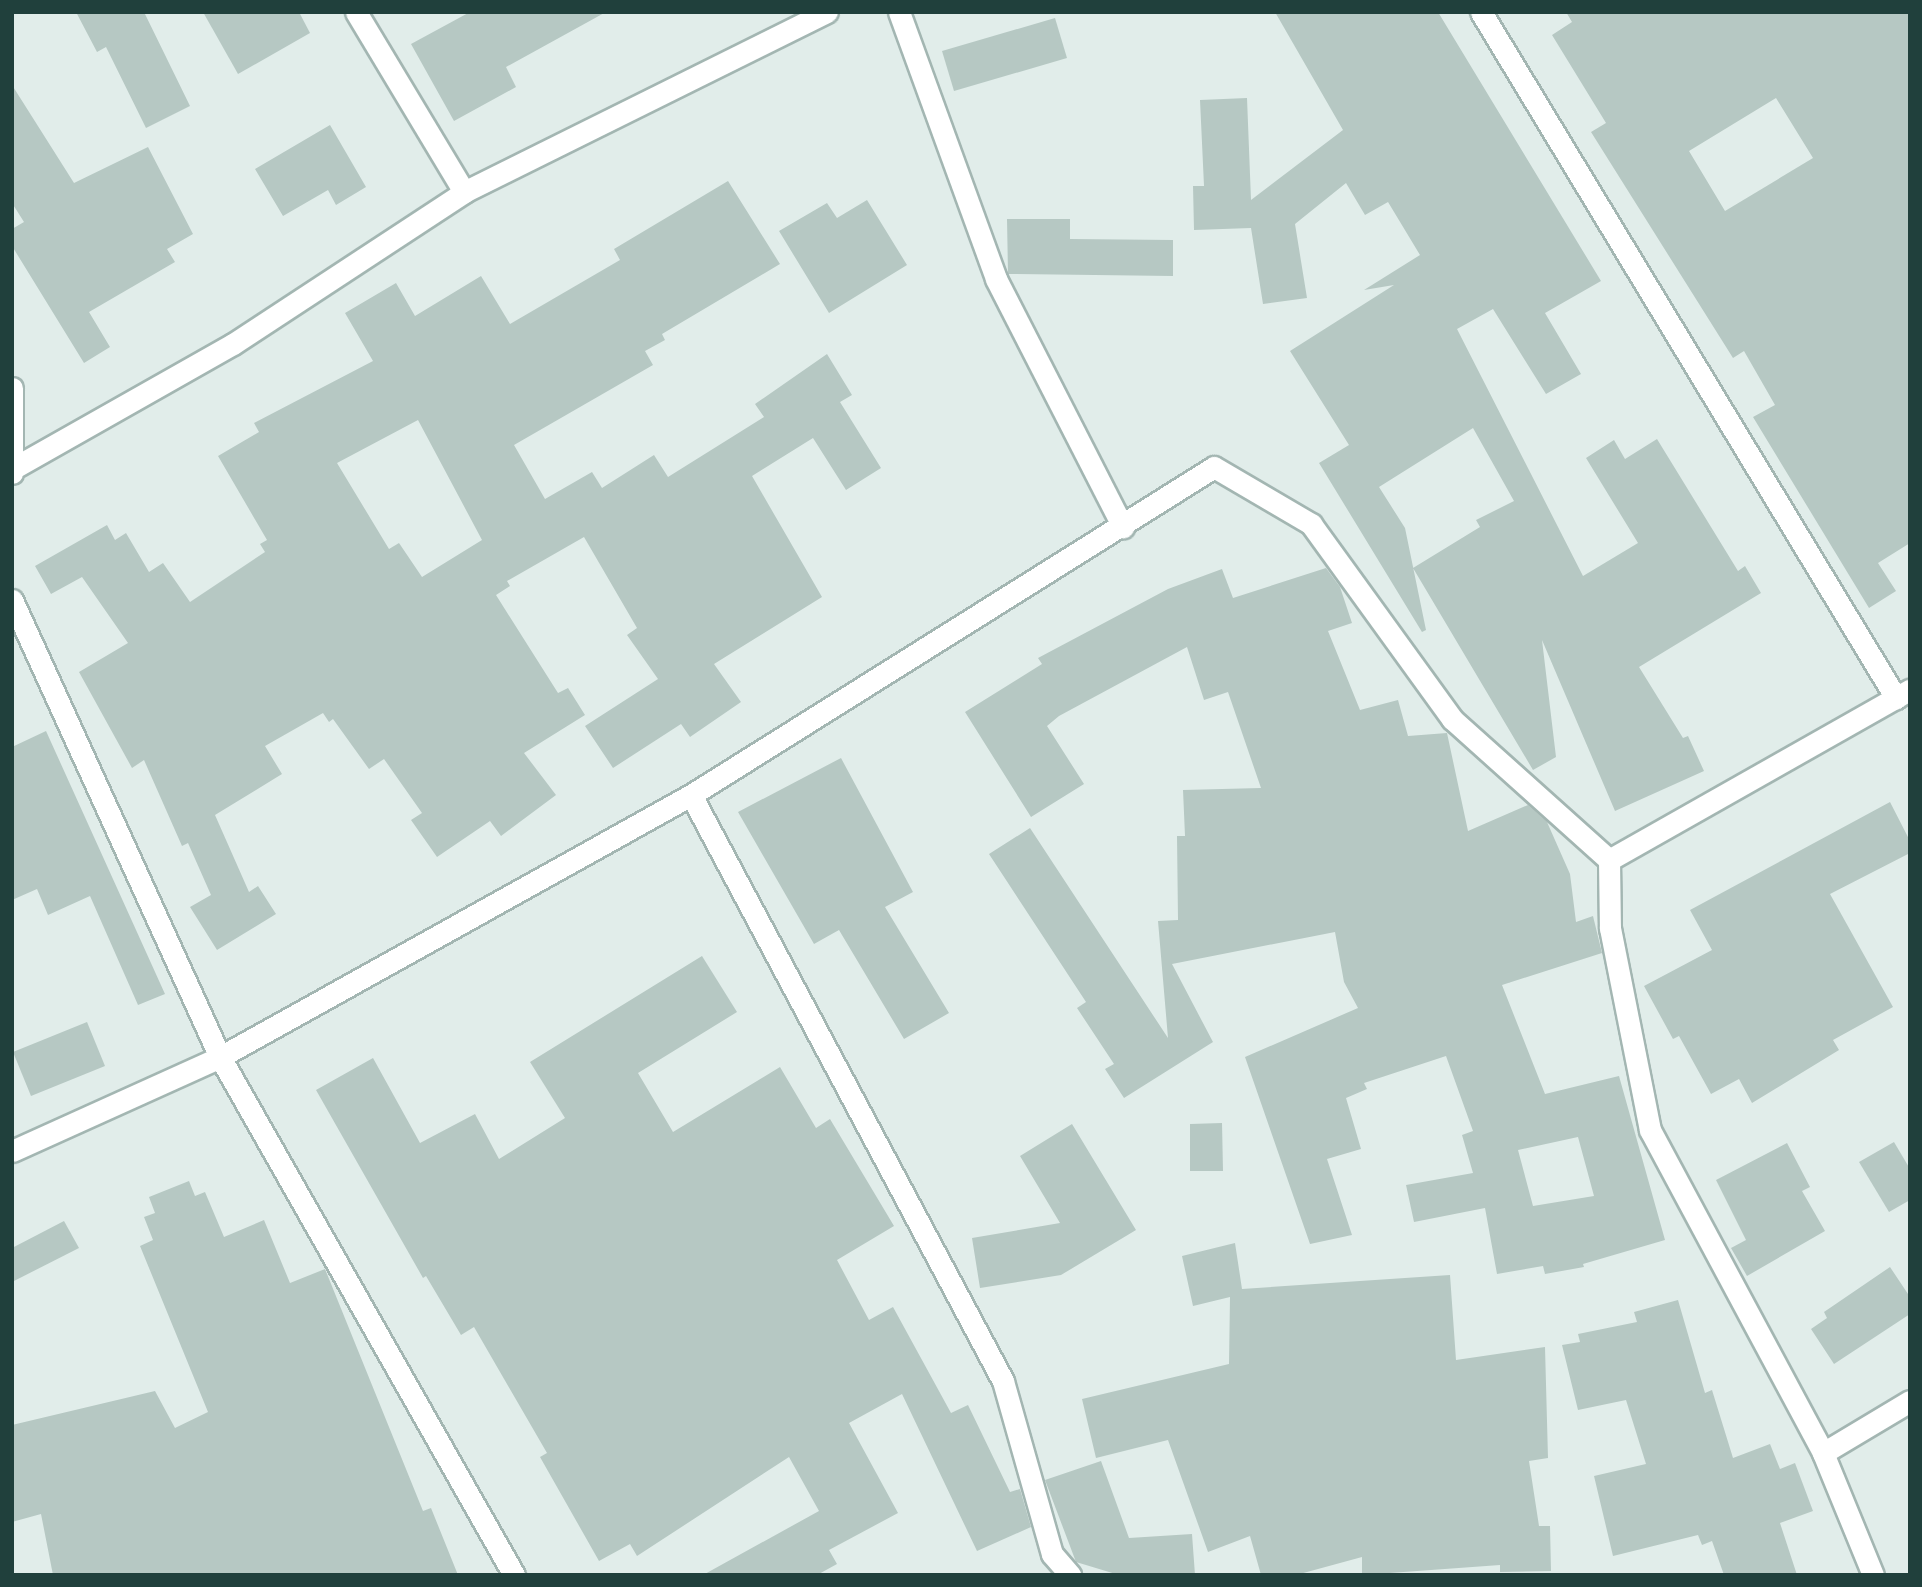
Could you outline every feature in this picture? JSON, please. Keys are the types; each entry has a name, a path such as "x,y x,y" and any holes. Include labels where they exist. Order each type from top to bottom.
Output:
{"street":[{"path":"356,12 464,192"},
{"path":"12,388 12,471 233,344 464,192 827,12"},
{"path":"899,12 996,279 1123,527"},
{"path":"1481,12 1903,694 1609,860"},
{"path":"12,1151 220,1056 691,794 1123,527 1214,467 1311,524 1452,719 1609,860 1610,928 1650,1130 1823,1453 1873,1575"},
{"path":"12,600 220,1056 514,1575"},
{"path":"691,794 1003,1381 1052,1554 1070,1575"},
{"path":"1823,1453 1910,1401"}],"building":[{"path":"76,12 144,12 190,106 146,128 106,47 97,52"},
{"path":"203,12 299,12 310,33 238,74"},
{"path":"470,12 606,12 506,67 516,87 454,121 411,44"},
{"path":"1275,12 1438,12 1601,281 1545,313 1581,374 1546,394 1493,309 1457,329 1583,576 1638,543 1586,458 1614,440 1625,459 1657,439 1738,571 1745,566 1761,593 1639,667 1683,738 1688,736 1704,771 1615,811 1542,640 1556,757 1533,770 1413,569 1426,630 1422,632 1319,463 1349,445 1290,351 1394,285 1364,290 1420,255 1388,202 1365,215 1346,183 1295,224 1307,298 1263,304 1251,228 1194,230 1193,186 1204,186 1200,100 1247,98 1251,200 1343,130","holes":["1473,428 1514,501 1476,520 1480,527 1413,568 1405,528 1379,487"]},
{"path":"1566,12 1910,12 1910,543 1878,563 1896,591 1869,608 1753,417 1775,405 1744,351 1733,358 1591,132 1606,123 1552,35 1572,22","holes":["1776,98 1813,158 1725,211 1689,151"]},
{"path":"1055,18 1067,58 954,91 942,51"},
{"path":"12,85 74,183 148,147 193,234 167,249 175,262 89,312 110,347 84,363 12,246 12,229 24,222 12,203"},
{"path":"330,125 366,187 336,205 328,190 283,216 255,169"},
{"path":"728,181 780,264 662,334 665,340 645,351 653,365 514,445 545,499 592,472 602,488 654,455 668,477 764,417 755,404 827,354 852,395 840,402 881,468 846,490 813,438 752,476 822,597 714,664 741,702 690,737 681,724 613,768 585,726 658,679 627,635 637,628 584,537 507,581 510,586 496,595 558,693 568,688 585,715 524,753 556,795 501,836 490,821 437,857 411,820 422,813 384,759 369,769 333,719 329,722 323,713 265,746 282,774 215,815 249,892 258,886 276,914 217,950 190,907 211,895 188,843 182,846 144,760 132,768 79,672 128,643 82,577 51,594 35,566 107,525 115,540 126,533 149,572 163,563 190,602 265,552 260,544 267,540 218,456 259,432 254,423 373,361 345,313 396,283 415,316 481,276 510,324 620,260 614,249","holes":["418,420 482,540 422,577 399,543 389,549 337,463"]},
{"path":"867,200 907,265 829,313 779,231 827,203 837,218"},
{"path":"1007,219 1070,219 1070,239 1173,240 1173,276 1008,274"},
{"path":"1326,568 1340,587 1352,623 1328,631 1360,710 1398,700 1408,736 1447,733 1468,831 1528,805 1547,822 1570,874 1576,922 1593,916 1602,953 1502,985 1545,1094 1619,1076 1665,1240 1583,1264 1584,1267 1545,1274 1543,1266 1497,1274 1485,1208 1414,1222 1406,1185 1473,1173 1462,1135 1473,1131 1446,1056 1364,1083 1367,1089 1346,1098 1361,1149 1327,1159 1352,1235 1310,1244 1245,1057 1358,1008 1344,982 1335,932 1172,964 1213,1042 1124,1098 1105,1069 1114,1064 1077,1008 1086,1002 989,854 1030,828 1168,1038 1158,921 1178,920 1177,836 1185,836 1183,790 1261,788 1228,692 1204,700 1187,647 1059,716 1047,726 1084,784 1031,817 965,712 1042,664 1038,658 1168,589 1222,569 1233,598","holes":["1578,1137 1594,1196 1533,1206 1518,1150"]},
{"path":"46,731 165,994 138,1005 90,896 48,915 37,889 12,900 12,747"},
{"path":"841,758 913,892 885,907 949,1013 904,1039 839,930 814,944 738,812"},
{"path":"1890,802 1910,841 1910,853 1830,894 1893,1007 1833,1040 1839,1050 1752,1103 1739,1079 1711,1094 1679,1036 1673,1039 1644,986 1712,950 1690,910"},
{"path":"702,956 737,1012 638,1073 673,1132 780,1067 816,1128 830,1119 894,1226 837,1260 869,1320 893,1307 951,1413 968,1405 1010,1492 1020,1489 1031,1527 977,1551 902,1394 849,1423 898,1513 829,1550 837,1564 817,1575 703,1575 819,1511 789,1457 637,1556 630,1544 599,1561 540,1457 547,1453 474,1327 461,1335 426,1276 423,1278 316,1090 373,1058 420,1143 475,1114 499,1159 565,1118 530,1062"},
{"path":"87,1022 105,1066 31,1096 13,1052"},
{"path":"1222,1123 1223,1171 1190,1171 1190,1124"},
{"path":"1072,1124 1136,1230 1061,1275 980,1288 972,1238 1060,1223 1020,1156"},
{"path":"1894,1142 1910,1169 1910,1200 1889,1212 1859,1162"},
{"path":"1787,1143 1810,1187 1802,1191 1825,1231 1747,1276 1731,1248 1746,1240 1716,1180"},
{"path":"189,1181 195,1196 205,1192 224,1237 264,1220 290,1283 325,1269 423,1511 431,1508 458,1575 53,1575 41,1514 12,1522 12,1425 155,1391 175,1428 208,1412 140,1246 153,1240 144,1217 155,1213 149,1197"},
{"path":"64,1221 79,1248 12,1282 12,1248"},
{"path":"1235,1243 1242,1289 1450,1275 1456,1360 1545,1347 1548,1458 1529,1461 1539,1526 1550,1526 1551,1571 1500,1572 1500,1565 1362,1575 1362,1557 1296,1575 1261,1575 1250,1536 1208,1552 1168,1440 1096,1458 1082,1399 1229,1364 1230,1297 1193,1306 1182,1256"},
{"path":"1890,1267 1910,1297 1910,1314 1834,1364 1811,1329 1827,1318 1824,1312"},
{"path":"1678,1300 1705,1393 1712,1390 1733,1458 1770,1444 1780,1469 1795,1463 1813,1511 1780,1523 1797,1575 1724,1575 1712,1541 1702,1545 1698,1535 1613,1556 1594,1476 1646,1464 1626,1400 1578,1410 1562,1345 1580,1342 1578,1334 1637,1322 1634,1312"},
{"path":"1101,1461 1129,1538 1192,1534 1195,1575 1119,1575 1076,1562 1045,1480"}]}
